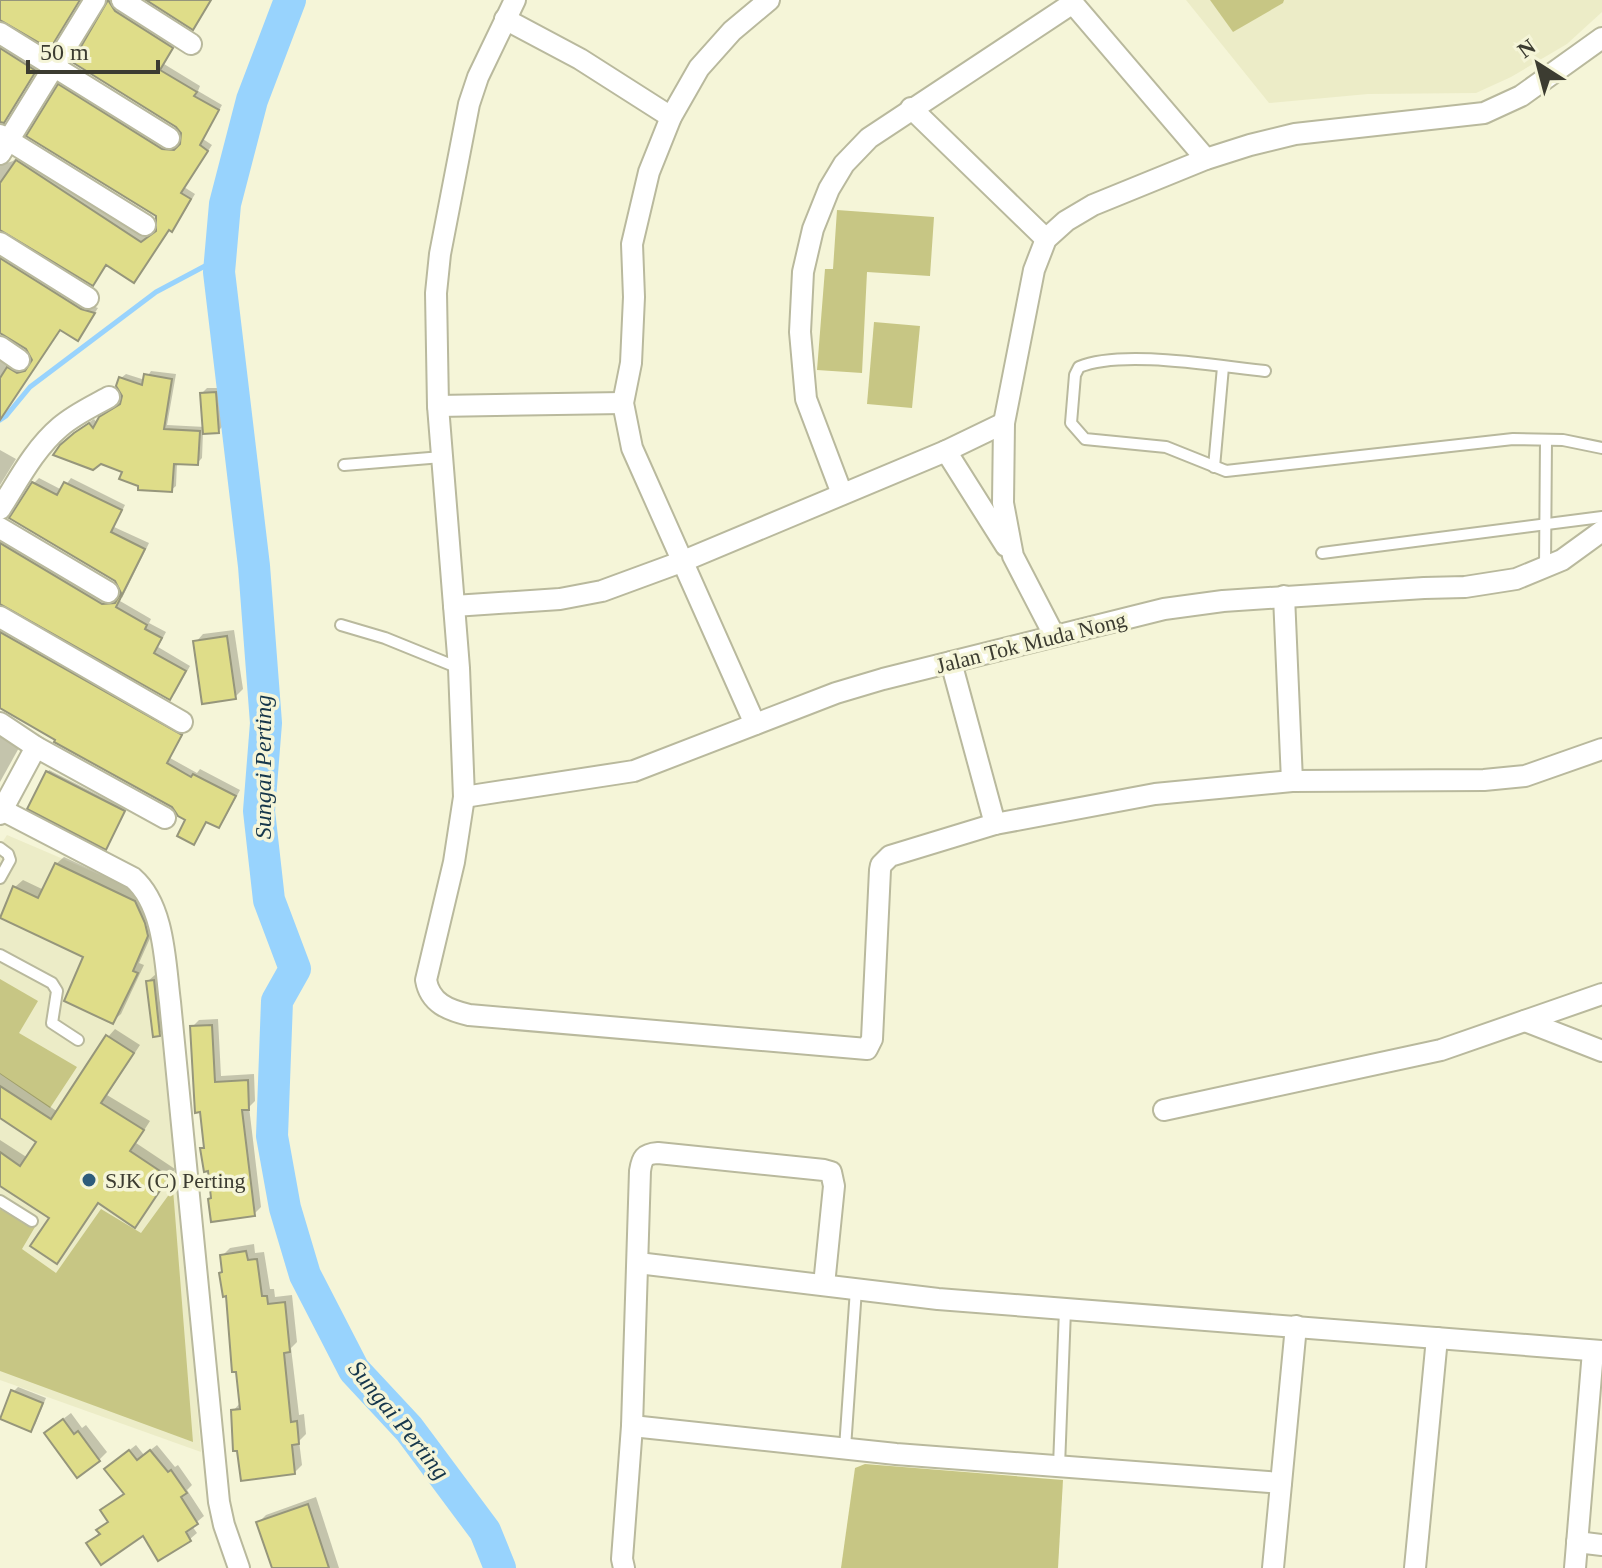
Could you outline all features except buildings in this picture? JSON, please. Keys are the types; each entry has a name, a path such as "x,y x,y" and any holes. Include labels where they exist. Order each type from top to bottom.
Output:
{"street":[{"path":"95,0 55,67 3,143 145,225"},
{"path":"122,0 191,44"},
{"path":"515,0 478,77 469,104 440,254 436,308 438,406 459,668 464,797 454,862 426,980 427,988 438,1003 469,1015 863,1049 869,1047 872,1039 881,865 890,856 995,824 1155,794 1292,781 1484,780 1525,776 1602,749"},
{"path":"755,724 632,448 623,403 631,363 634,297 632,244 649,172 671,117 699,68 732,31 769,0"},
{"path":"842,494 806,399 800,332 807,251 829,189 844,164 869,138 1072,2 1206,159"},
{"path":"505,19 580,59 671,117"},
{"path":"0,33 169,138"},
{"path":"1013,556 1003,503 1004,423 1034,270 1046,239 1066,221 1093,205 1206,159 1295,134 1484,113 1521,96 1599,45"},
{"path":"911,108 1046,239"},
{"path":"0,243 88,298"},
{"path":"0,347 19,360"},
{"path":"0,509 51,435 69,420 109,397"},
{"path":"438,406 623,403"},
{"path":"454,606 581,596 602,591 681,562 946,451 1004,423"},
{"path":"946,451 1013,556 1054,635"},
{"path":"0,528 108,592"},
{"name":"Jalan Tok Muda Nong","path":"464,797 634,771 836,693 1164,609 1284,596 1465,587 1516,579 1577,551 1602,531"},
{"path":"1284,596 1292,781"},
{"path":"0,617 182,722"},
{"path":"951,662 995,824"},
{"path":"0,723 36,747 165,818"},
{"path":"36,747 1,812 133,878 145,891 157,922 170,1002 219,1502 239,1568"},
{"path":"1164,1110 1441,1050 1602,994"},
{"path":"1525,1021 1602,1051"},
{"path":"624,1568 622,1559 632,1426 640,1171 643,1158 646,1154 658,1153 831,1172 834,1186 824,1285"},
{"path":"638,1263 1065,1310 1598,1351 1575,1568"},
{"path":"1273,1568 1296,1326"},
{"path":"1415,1568 1437,1338"},
{"path":"632,1426 845,1448 1281,1483"},
{"path":"1577,1542 1602,1545"}],"lane":[{"path":"1265,371 1129,359 1097,361 1079,367 1075,375 1071,423 1085,439 1166,447 1226,471 1513,439 1602,448"},
{"path":"1214,467 1223,367"},
{"path":"1545,568 1546,440"},
{"path":"344,465 442,457"},
{"path":"1322,553 1602,517"},
{"path":"341,625 385,638 459,668"},
{"path":"0,848 10,860 0,878"},
{"path":"0,955 52,983 57,991 52,1023 78,1040"},
{"path":"0,1201 32,1221"},
{"path":"845,1448 856,1289"},
{"path":"1059,1466 1065,1310"}],"shaded area":[{"path":"1186,0 1602,0 1602,12 1567,44 1511,77 1476,93 1368,94 1269,103"},
{"path":"1210,0 1284,0 1233,32"},
{"path":"837,210 934,217 930,276 867,272 862,373 817,370 825,269 833,269"},
{"path":"874,322 920,326 912,408 867,404"},
{"name":"SJK (C) Perting","path":"7,835 138,891 154,932 162,981 201,1452 0,1380 0,846"},
{"path":"0,979 38,1001 19,1033 77,1067 50,1108 0,1074"},
{"path":"173,1189 193,1442 0,1371 0,1209 35,1227 22,1249 56,1273 101,1209 141,1233"},
{"path":"865,1464 1063,1480 1058,1568 841,1568 855,1468"}],"waterway":[{"name":"Sungai Perting","path":"290,0 252,100 225,204 219,272 254,566 266,723 259,811 269,900 295,969 277,1001 272,1136 285,1208 305,1275 354,1370 409,1429 485,1531 500,1568"},
{"path":"0,420 30,387 156,292 220,258"}],"place":[{"name":"SJK (C) Perting","path":"89,1180"}]}
